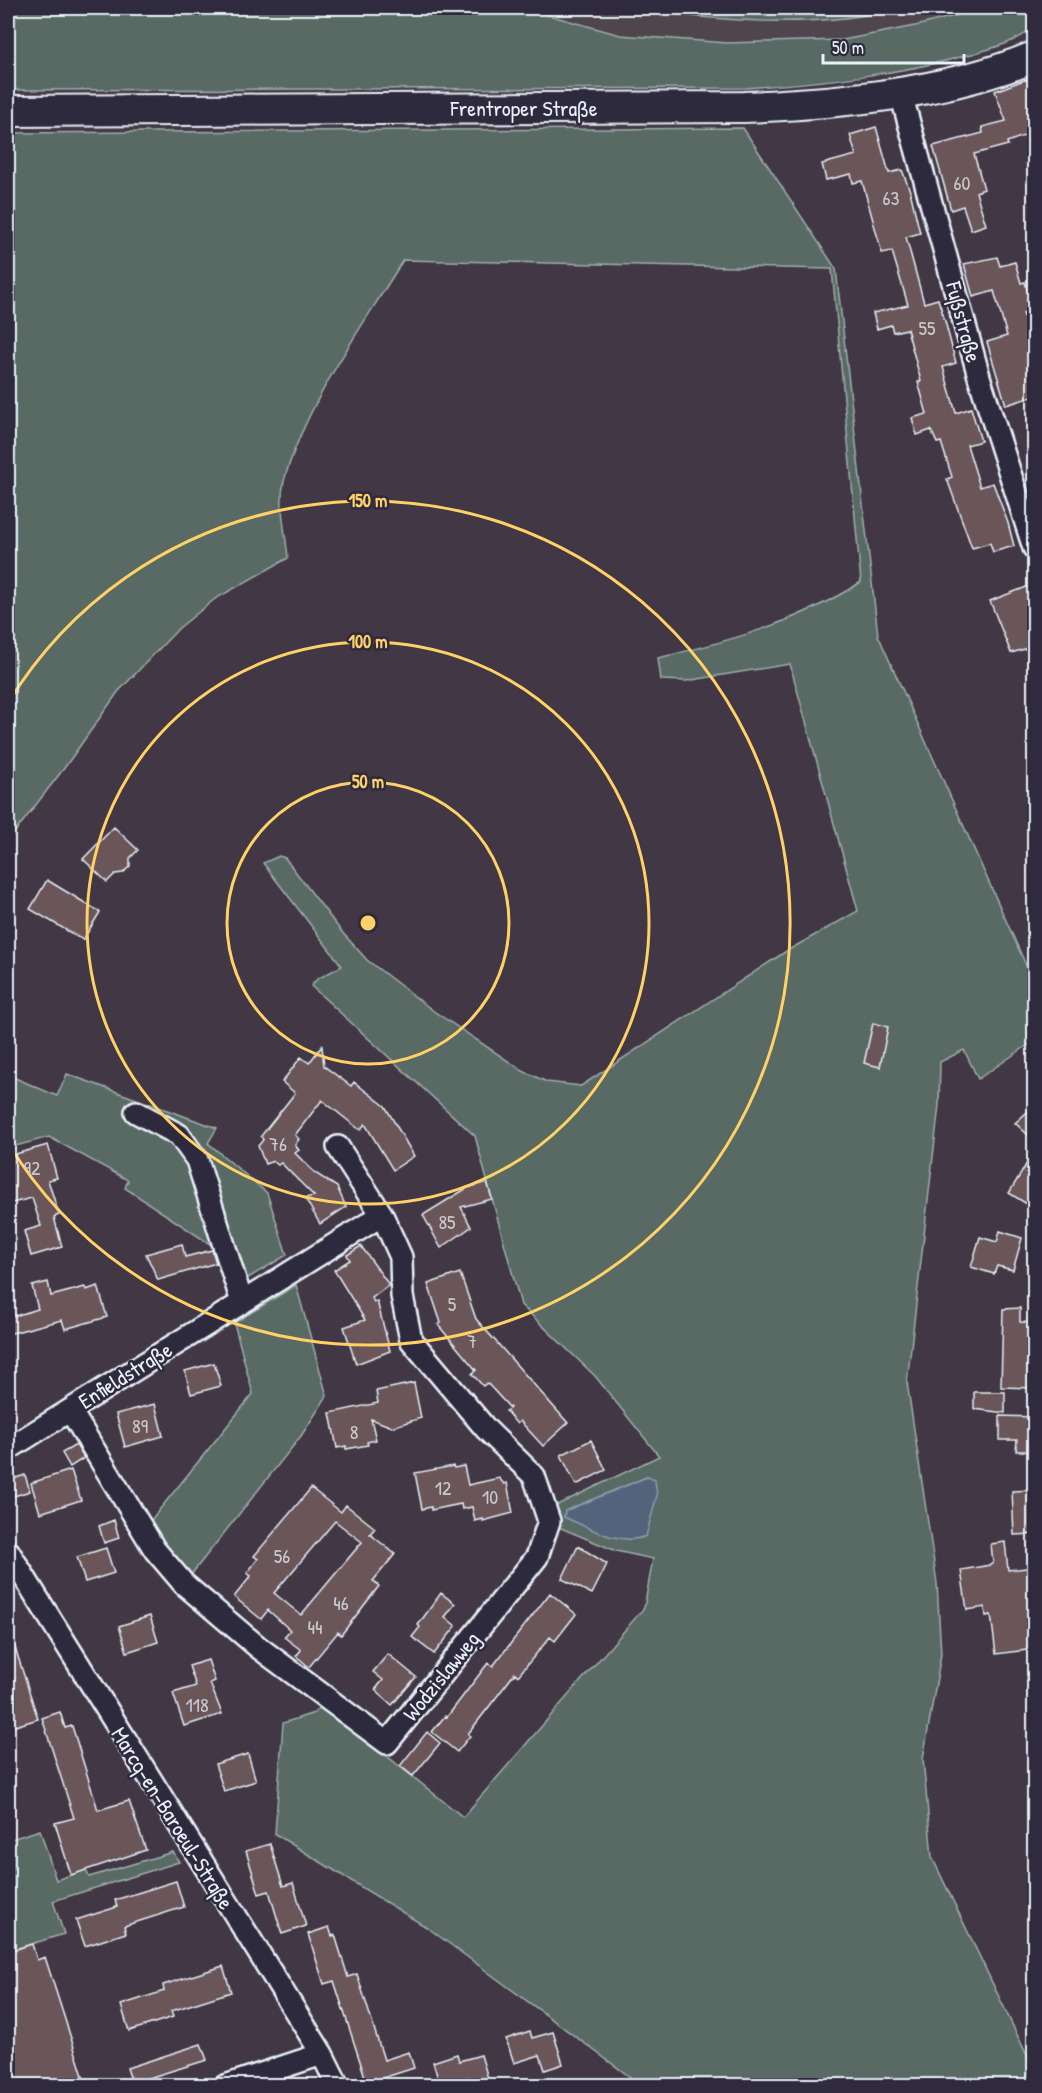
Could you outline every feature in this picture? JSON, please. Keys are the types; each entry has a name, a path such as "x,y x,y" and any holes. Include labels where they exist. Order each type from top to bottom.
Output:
{"main road":[{"name":"Frentroper Straße","path":"8,111 744,107 820,104 904,107 949,83 1035,57"}],"street":[{"name":"Fußstraße","path":"904,107 980,380 1035,548"},
{"path":"136,1112 179,1135 197,1160 242,1302"},
{"path":"338,1147 382,1215"},
{"name":"Enfieldstraße","path":"8,1449 382,1215"},
{"name":"Wodzislawweg","path":"70,1410 154,1550 184,1584 258,1647 387,1743 537,1557 549,1521 534,1476 486,1429 411,1340 402,1296 401,1257 382,1215"},
{"name":"Marcq-en-Baroeul-Straße","path":"8,1551 322,2054 338,2085"},
{"path":"225,2085 322,2054"}],"shaded area":[{"path":"524,8 629,8 697,18 751,20 827,18 900,8 984,8 920,25 843,40 727,43 620,35"}],"green space":[{"path":"8,8 523,8 620,35 727,43 843,40 920,25 984,8 1034,8 1034,27 1021,37 997,47 916,67 831,80 746,88 8,90"},
{"path":"629,8 900,8 834,19 765,21 696,17"},
{"path":"743,128 836,269 878,635 1034,983 1034,1041 978,1079 964,1050 940,1062 939,1105 907,1382 937,1583 941,1654 923,1759 932,1857 1034,2070 1034,2085 641,2085 428,1928 275,1834 283,1723 314,1713 322,1704 463,1817 644,1608 653,1559 616,1551 556,1526 555,1506 659,1456 595,1376 521,1305 475,1136 311,986 317,979 342,966 263,863 279,856 285,858 341,931 367,960 435,1012 523,1071 547,1082 581,1086 785,952 858,911 790,664 686,681 661,680 658,658 763,629 813,608 861,582 832,269 403,260 320,395 294,452 282,490 288,558 215,599 179,628 118,692 65,767 8,841 8,133","holes":["647,1477 619,1538 564,1517 565,1511"]},
{"path":"67,1074 217,1128 208,1143 267,1193 287,1255 226,1291 216,1248 125,1188 128,1180 49,1137 8,1148 8,1075 57,1096"},
{"path":"296,1285 327,1396 301,1436 190,1576 147,1525 253,1394 234,1323"},
{"path":"40,1830 56,1880 86,1870 89,1877 173,1852 179,1862 53,1901 64,1934 8,1951 8,1840"}],"water":[{"path":"647,1477 655,1480 657,1495 646,1536 636,1539 615,1537 564,1517 565,1511"}],"building":[{"path":"1027,79 1035,101 1035,126 1030,127 1032,133 1007,142 1008,145 974,154 984,189 976,192 986,225 971,230 963,206 951,210 933,146 983,133 982,127 1006,121 995,91"},
{"path":"876,127 889,173 902,170 910,191 920,233 906,237 924,303 938,299 945,321 956,363 943,367 956,413 971,408 981,441 967,445 980,487 993,483 1014,546 993,552 990,543 972,548 947,479 952,477 941,442 937,443 931,430 917,435 912,418 927,414 907,329 893,332 891,325 877,329 873,313 908,305 892,251 882,253 862,181 853,183 851,174 826,180 822,164 856,155 850,135"},
{"path":"997,257 1000,266 1015,262 1021,283 1025,282 1033,310 1023,313 1035,355 1035,396 1006,405 987,342 1007,336 994,291 973,297 964,264"},
{"path":"1029,586 1035,600 1035,646 1011,653 990,601"},
{"path":"114,827 138,850 130,858 130,866 123,873 115,874 107,882 83,859"},
{"path":"47,880 100,912 83,940 30,909"},
{"path":"873,1023 888,1027 880,1067 864,1063"},
{"path":"322,1046 324,1066 351,1086 354,1082 385,1106 414,1156 393,1170 365,1124 360,1130 322,1100 295,1135 299,1139 295,1145 299,1150 295,1153 315,1173 337,1187 346,1207 320,1224 305,1198 314,1196 281,1163 278,1165 273,1161 265,1164 258,1146 263,1140 261,1136 295,1093 282,1082 301,1057 309,1063"},
{"path":"1035,1105 1035,1141 1015,1123"},
{"path":"48,1145 57,1178 48,1180 59,1215 54,1217 62,1247 31,1256 24,1231 41,1226 32,1198 8,1204 8,1156"},
{"path":"1035,1150 1035,1209 1009,1193"},
{"path":"487,1182 492,1199 461,1207 471,1227 441,1248 423,1215 467,1188"},
{"path":"1000,1231 1022,1238 1013,1270 997,1266 994,1274 971,1267 980,1237 997,1242"},
{"path":"182,1244 185,1257 212,1250 216,1263 158,1280 146,1254"},
{"path":"361,1246 389,1285 372,1298 374,1302 377,1301 390,1351 356,1364 344,1327 365,1320 334,1270 350,1260 347,1255"},
{"path":"460,1273 476,1319 568,1423 543,1446 520,1421 517,1424 506,1411 510,1408 487,1383 483,1386 472,1374 476,1370 438,1325 441,1323 428,1284"},
{"path":"48,1282 51,1296 98,1286 107,1317 65,1329 62,1320 8,1334 8,1318 38,1309 32,1286"},
{"path":"1020,1308 1020,1322 1035,1323 1035,1388 1001,1387 1003,1309"},
{"path":"214,1363 221,1386 191,1394 185,1371"},
{"path":"414,1383 421,1418 392,1427 371,1419 376,1440 367,1442 368,1445 346,1449 346,1446 337,1448 330,1413 378,1403 376,1391"},
{"path":"974,1392 1005,1392 1005,1413 974,1409"},
{"path":"155,1404 163,1436 125,1447 116,1414"},
{"path":"1000,1416 1035,1417 1035,1451 1016,1451 1017,1440 1000,1440"},
{"path":"591,1440 606,1470 576,1485 561,1455"},
{"path":"76,1445 84,1458 70,1467 62,1453"},
{"path":"453,1466 454,1468 464,1466 468,1485 499,1478 504,1484 507,1483 513,1513 475,1521 472,1507 462,1509 461,1504 431,1510 431,1507 422,1509 415,1473"},
{"path":"71,1470 81,1500 40,1513 31,1483"},
{"path":"25,1475 30,1491 14,1496 10,1480"},
{"path":"311,1488 341,1512 346,1505 375,1528 370,1534 395,1554 373,1581 379,1586 341,1635 338,1632 309,1667 296,1656 301,1650 284,1637 290,1630 268,1610 261,1619 234,1597 251,1576 247,1573 258,1559 254,1556","holes":["335,1521 362,1542 301,1615 274,1593"]},
{"path":"1035,1490 1035,1534 1014,1535 1012,1491"},
{"path":"114,1520 119,1538 104,1543 99,1526"},
{"path":"1005,1542 1008,1570 1035,1567 1035,1649 996,1654 991,1615 986,1616 985,1607 967,1610 961,1570 990,1565 993,1563 991,1544"},
{"path":"578,1546 607,1564 592,1594 562,1579"},
{"path":"106,1548 114,1573 85,1582 77,1557"},
{"path":"441,1593 455,1604 445,1617 456,1626 434,1654 412,1637"},
{"path":"550,1593 576,1614 555,1641 550,1637 518,1676 515,1673 457,1752 432,1732 445,1716 447,1717 488,1663 493,1666"},
{"path":"150,1616 158,1642 127,1652 119,1626"},
{"path":"11,1635 38,1719 12,1727 8,1711 8,1636"},
{"path":"388,1654 416,1677 392,1705 375,1690 383,1680 373,1672"},
{"path":"208,1660 215,1681 210,1683 222,1714 184,1726 173,1693 196,1686 189,1666"},
{"path":"60,1712 65,1728 72,1726 98,1810 129,1801 146,1850 71,1875 55,1823 74,1818 42,1718"},
{"path":"427,1732 440,1743 413,1776 400,1766"},
{"path":"248,1754 256,1781 224,1791 215,1764"},
{"path":"270,1844 283,1886 293,1883 306,1926 282,1934 269,1891 259,1894 246,1851"},
{"path":"176,1881 184,1907 124,1926 126,1933 85,1946 76,1920 117,1907 115,1900"},
{"path":"329,1927 332,1936 335,1935 348,1977 357,1974 384,2060 409,2052 414,2068 367,2083 334,1981 324,1984 308,1934"},
{"path":"32,1944 37,1960 45,1957 86,2085 8,2085 8,1952"},
{"path":"223,1966 231,1992 171,2011 173,2017 129,2031 121,2005 164,1991 163,1985"},
{"path":"530,2031 532,2038 553,2032 563,2064 545,2070 540,2055 514,2063 506,2039"},
{"path":"201,2044 207,2060 132,2083 127,2068"},
{"path":"457,2054 459,2061 481,2055 490,2085 471,2085 469,2077 440,2085 433,2062"}]}
